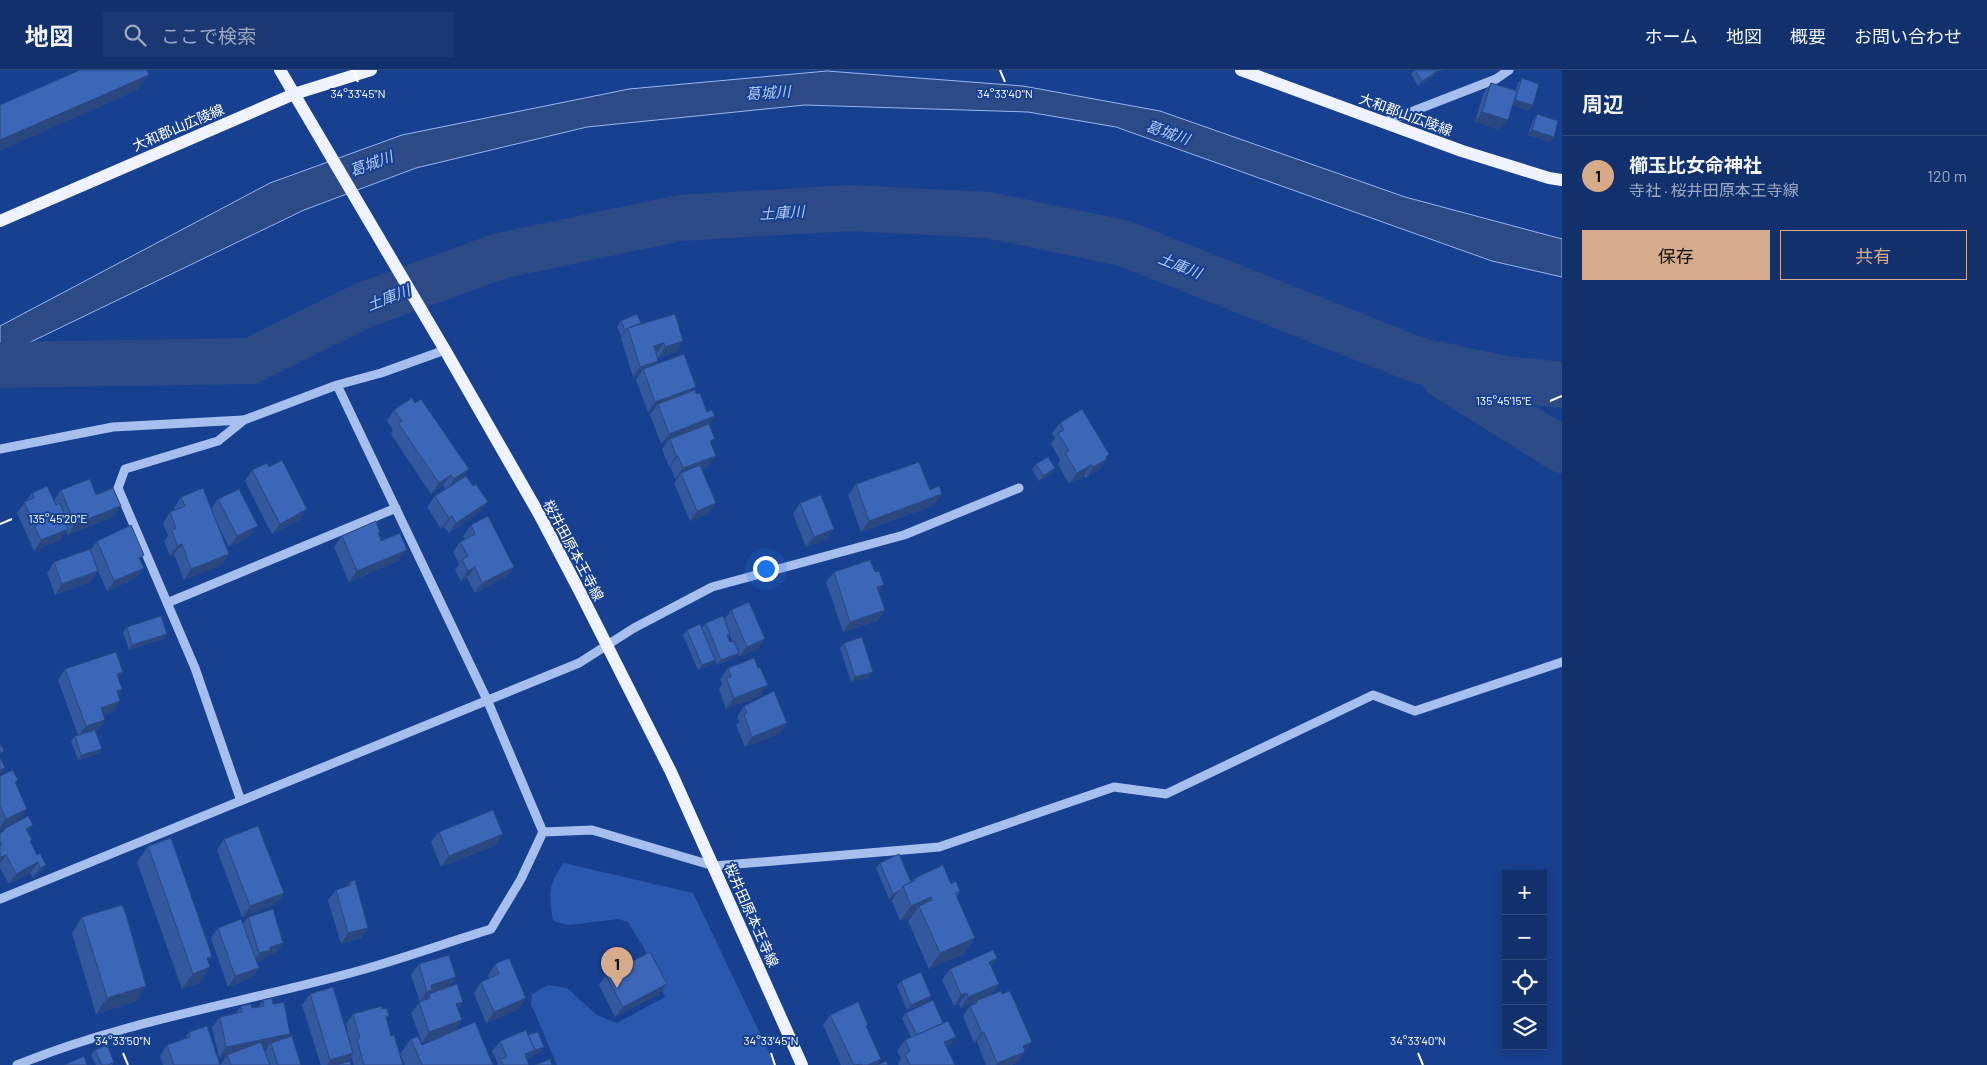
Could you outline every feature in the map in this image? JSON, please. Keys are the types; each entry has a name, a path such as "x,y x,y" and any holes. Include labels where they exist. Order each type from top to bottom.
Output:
{"main road":[{"name":"桜井田原本王寺線","path":"280,70 539,514 659,746 802,1065"},
{"name":"大和郡山広陵線","path":"0,220 294,94 371,70"},
{"name":"大和郡山広陵線","path":"1241,70 1462,151 1562,180"}],"street":[{"path":"1385,122 1496,78 1509,70"},
{"path":"0,449 113,427 244,420 337,385 381,373 445,350"},
{"path":"17,1065 57,1049 110,1033 364,969 491,929 521,878 543,832 488,702 337,385"},
{"path":"241,801 195,668 118,488 125,469 218,441 244,420"},
{"path":"0,900 488,702 579,663 634,628 712,587 904,535 1019,488"},
{"path":"168,603 396,508"},
{"path":"543,832 592,830 714,866 939,847 1114,787 1166,794 1373,695 1415,711 1562,662"}],"shaded area":[{"path":"564,863 693,893 775,1065 557,1065 531,1004 532,994 548,985 567,988 597,1015 617,1023 665,997 644,948 628,922 618,919 569,925 553,921 550,897 552,884"}],"water":[{"name":"葛城川","path":"827,71 1023,86 1160,111 1405,197 1562,239 1562,277 1492,261 1116,127 1028,112 805,105 587,127 416,168 304,210 12,351 13,380 0,381 0,326 270,183 402,135 629,89"}],"building":[{"path":"80,70 147,70 149,75 0,140 0,105"},
{"path":"1415,70 1439,70 1422,81"},
{"path":"1522,78 1539,84 1533,105 1515,100"},
{"path":"1491,83 1517,91 1508,120 1482,112"},
{"path":"1537,114 1558,121 1554,137 1532,130"},
{"path":"637,314 641,323 625,330 621,321"},
{"path":"675,314 683,341 665,347 664,343 654,346 658,361 640,367 628,328"},
{"path":"684,354 696,387 655,402 643,369"},
{"path":"695,390 696,394 700,393 707,412 712,410 715,416 669,434 658,404"},
{"path":"412,398 415,403 421,399 469,469 454,479 451,475 439,483 398,423 402,421 394,410"},
{"path":"1082,409 1109,454 1106,457 1107,459 1077,473 1065,453 1069,451 1058,433 1064,430 1060,423"},
{"path":"709,424 715,439 710,441 716,456 683,468 670,439"},
{"path":"1048,457 1055,468 1043,476 1036,464"},
{"path":"282,460 307,509 280,524 252,470 267,463 269,467"},
{"path":"919,462 930,490 939,486 942,494 869,521 856,484"},
{"path":"700,465 716,503 697,511 681,473"},
{"path":"466,476 473,486 476,484 488,502 456,523 452,516 449,518 435,496"},
{"path":"90,479 96,495 113,488 121,506 75,524 61,490"},
{"path":"47,486 56,505 60,503 68,529 41,540 24,502 34,498 32,493"},
{"path":"203,488 229,554 191,569 182,544 177,546 172,530 176,528 170,512 185,506 181,497"},
{"path":"239,489 258,526 237,536 218,499"},
{"path":"821,495 834,529 814,537 800,503"},
{"path":"488,516 514,567 482,583 475,567 468,571 462,560 468,556 460,542 475,534 471,525"},
{"path":"376,521 381,541 400,533 407,550 357,571 342,536"},
{"path":"131,525 144,555 139,558 144,568 114,581 97,541"},
{"path":"90,549 98,571 62,584 54,562"},
{"path":"870,560 875,572 879,571 884,585 877,587 885,610 850,622 834,572"},
{"path":"749,602 765,639 747,647 731,610"},
{"path":"161,616 167,634 132,645 127,627"},
{"path":"723,616 730,634 727,635 730,642 734,641 739,653 721,660 706,623"},
{"path":"700,624 715,660 702,665 687,630"},
{"path":"862,637 873,672 855,677 844,643"},
{"path":"116,652 123,672 117,674 122,689 117,691 120,701 101,708 105,720 86,726 65,669"},
{"path":"754,658 768,685 734,698 726,678 731,677 728,668"},
{"path":"774,691 787,723 752,737 744,714 747,713 744,706"},
{"path":"95,730 102,749 81,755 75,736"},
{"path":"0,744 4,751 0,753"},
{"path":"0,757 5,768 0,770"},
{"path":"13,770 18,780 15,782 27,809 6,819 0,806 0,776"},
{"path":"493,810 503,834 449,856 439,832"},
{"path":"28,816 33,825 26,829 32,840 30,841 37,855 40,853 46,865 40,868 38,862 16,874 6,855 0,856 0,845 2,844 0,833"},
{"path":"258,826 284,893 250,906 224,839"},
{"path":"171,838 212,956 207,958 210,967 193,974 148,846"},
{"path":"899,854 911,882 893,894 880,863"},
{"path":"943,865 951,884 956,881 960,891 955,893 975,938 940,953 919,906 932,900 931,897 911,906 903,886 916,880 915,878"},
{"path":"355,880 368,928 348,933 336,890 351,885 350,882"},
{"path":"122,905 146,986 107,998 82,917"},
{"path":"273,909 283,943 259,953 248,917"},
{"path":"241,919 259,968 235,976 218,928"},
{"path":"993,950 997,958 989,962 999,984 968,997 967,993 961,995 950,969"},
{"path":"650,952 667,984 623,1007 606,975"},
{"path":"449,955 456,977 431,985 432,990 427,992 419,964"},
{"path":"509,958 526,998 494,1012 481,982 499,974 495,964"},
{"path":"921,972 931,996 911,1005 901,981"},
{"path":"457,984 463,1002 456,1004 462,1020 429,1032 419,1002 430,998 429,994"},
{"path":"333,987 353,1053 330,1060 310,994"},
{"path":"1001,991 1002,994 1010,991 1032,1042 1023,1046 1025,1052 997,1063 984,1032 982,1033 970,1006 977,1003 976,1001"},
{"path":"272,998 273,1004 284,1002 290,1034 226,1047 220,1017 242,1012 241,1006 251,1004 252,1008 264,1006 263,1000"},
{"path":"933,1000 943,1023 917,1035 906,1013"},
{"path":"858,1002 868,1025 866,1026 881,1059 868,1065 854,1065 830,1015"},
{"path":"382,1006 382,1009 387,1008 389,1016 386,1017 391,1036 394,1035 403,1065 364,1065 357,1039 360,1038 353,1014"},
{"path":"948,1021 956,1037 944,1042 955,1065 910,1065 905,1054 910,1051 905,1040"},
{"path":"475,1022 493,1065 422,1065 411,1039 418,1036 422,1045"},
{"path":"207,1026 220,1065 174,1065 167,1045 190,1037 189,1032"},
{"path":"526,1030 535,1050 525,1054 529,1065 503,1065 501,1059 507,1057 500,1041"},
{"path":"538,1032 544,1047 533,1051 535,1050 528,1035"},
{"path":"292,1036 301,1065 278,1065 271,1043"},
{"path":"261,1042 270,1065 231,1065 227,1055"},
{"path":"107,1045 114,1062 102,1065 95,1050"},
{"path":"84,1056 87,1065 64,1065"},
{"path":"550,1059 552,1065 535,1065"},
{"path":"350,1061 351,1065 336,1065"},
{"path":"886,1061 888,1065 877,1065"}],"waterway":[{"name":"土庫川","path":"0,365 251,361 364,305 500,256 680,218 850,208 988,215 1123,243 1417,360 1505,379 1562,385"},
{"path":"1444,376 1562,450"}],"place":[{"name":"櫛玉比女命神社","path":"617,988"}]}
